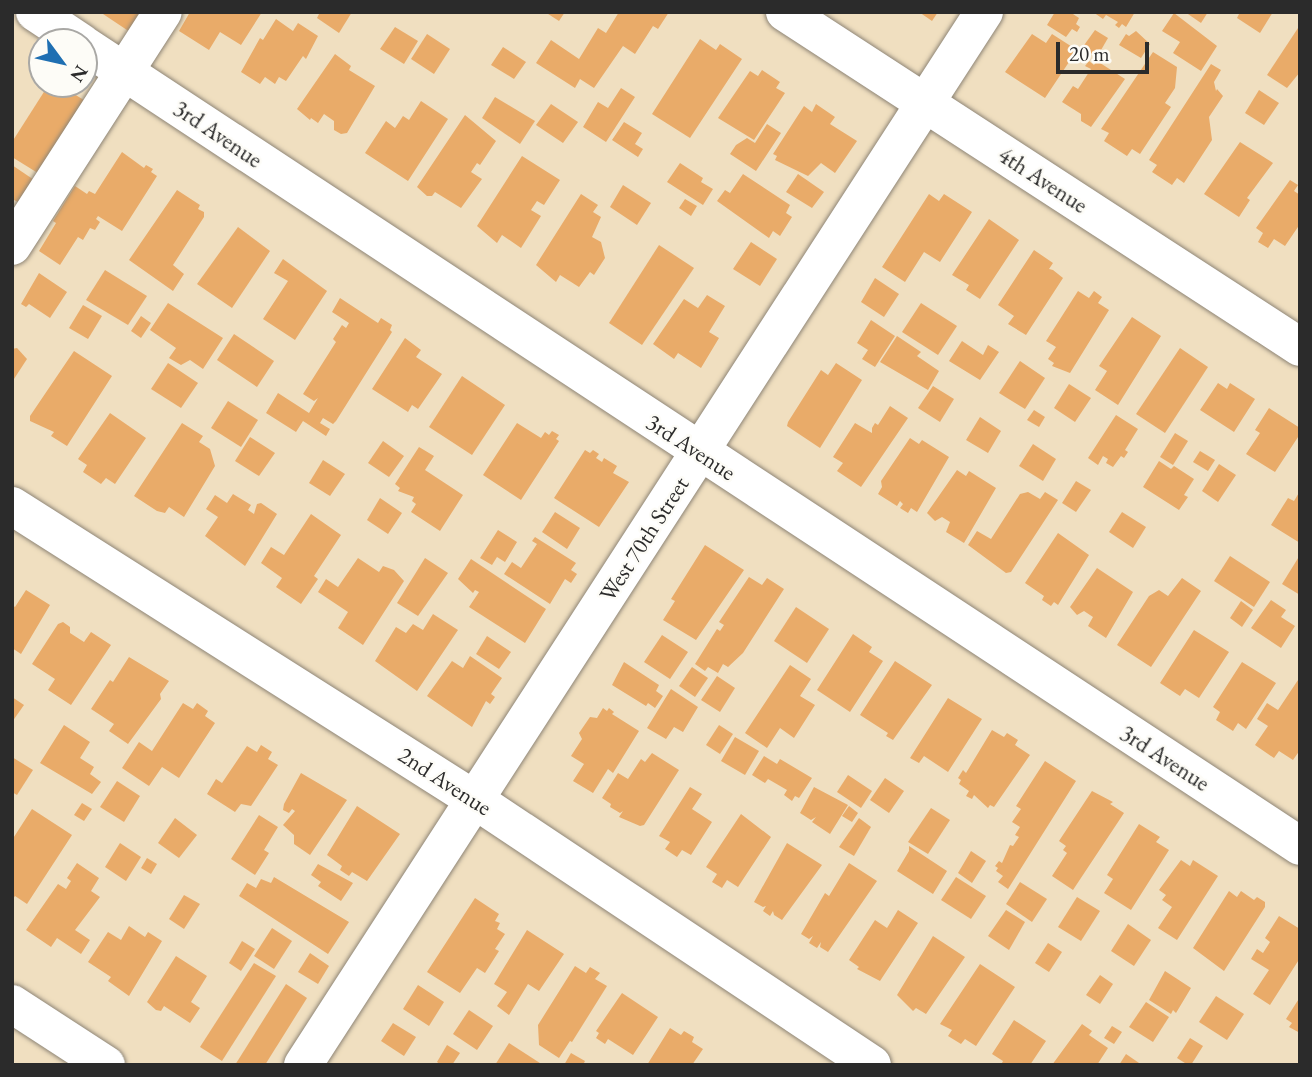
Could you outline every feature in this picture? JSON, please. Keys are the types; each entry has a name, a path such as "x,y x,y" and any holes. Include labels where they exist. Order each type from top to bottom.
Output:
{"street":[{"name":"3rd Avenue","path":"35,12 59,28"},
{"path":"12,246 163,12"},
{"name":"4th Avenue","path":"785,12 1300,347"},
{"name":"West 70th Street","path":"303,1065 984,12"},
{"name":"3rd Avenue","path":"98,54 699,453 1300,846"},
{"name":"2nd Avenue","path":"12,506 475,800 872,1065"},
{"path":"17,1018 106,1065"}],"building":[{"path":"100,12 143,12 130,32"},
{"path":"190,12 262,12 241,45 220,32 209,50 179,31"},
{"path":"320,12 352,12 339,33 317,18"},
{"path":"545,12 565,12 559,21"},
{"path":"619,12 669,12 658,29 653,26 635,54 623,46 594,88 580,79 575,88 536,63 551,40 579,59 598,28 606,33"},
{"path":"919,12 938,12 932,21"},
{"path":"1055,12 1070,12 1079,18 1076,24 1080,27 1077,32 1072,29 1066,37 1047,25"},
{"path":"1093,12 1135,12 1126,27 1122,24 1119,28 1115,25 1118,22 1106,15 1103,19"},
{"path":"1185,12 1208,12 1201,23"},
{"path":"1240,12 1273,12 1260,33 1237,18"},
{"path":"1174,13 1217,46 1201,71 1173,53 1180,42 1162,31"},
{"path":"276,19 293,31 298,23 318,36 306,59 303,56 286,81 279,77 275,84 265,77 260,84 241,72 260,38 263,40"},
{"path":"1300,25 1300,72 1287,88 1267,75"},
{"path":"395,27 418,41 404,64 380,49"},
{"path":"1095,30 1108,38 1097,57 1082,48"},
{"path":"1136,31 1150,44 1141,58 1119,45 1126,34 1129,36"},
{"path":"427,34 450,49 434,74 411,59"},
{"path":"1032,34 1046,43 1052,34 1077,50 1045,98 1005,72"},
{"path":"700,39 716,50 720,44 742,59 690,138 652,114"},
{"path":"503,47 526,62 514,79 491,65"},
{"path":"1153,52 1177,67 1175,88 1165,103 1171,107 1140,154 1132,149 1127,156 1104,141 1109,133 1101,129"},
{"path":"335,54 351,66 349,70 375,86 347,133 341,134 334,130 334,121 324,114 318,123 297,109"},
{"path":"1089,61 1094,65 1097,61 1125,79 1091,127 1081,121 1081,114 1062,102 1073,86 1078,89 1091,69 1085,66"},
{"path":"1211,64 1221,70 1214,82 1216,91 1217,89 1223,96 1209,117 1212,140 1184,183 1177,178 1172,185 1152,172 1157,165 1149,160"},
{"path":"762,70 780,82 776,88 785,93 754,140 718,118 750,71 758,76"},
{"path":"621,88 635,97 606,142 583,127 598,102 608,108"},
{"path":"1259,90 1279,103 1264,125 1245,113"},
{"path":"495,97 535,121 520,144 482,118"},
{"path":"40,98 81,98 87,102 41,175 12,157 12,142"},
{"path":"421,101 448,119 408,181 365,153 386,121 395,128 403,116 409,120"},
{"path":"551,104 578,122 563,143 536,125"},
{"path":"816,104 835,117 830,124 857,141 835,173 821,163 808,176 775,160 777,156 773,154 804,106 812,112"},
{"path":"465,115 496,141 480,165 477,163 471,172 482,179 461,208 435,192 432,196 427,196 417,187"},
{"path":"624,122 642,133 635,144 643,149 638,157 612,140"},
{"path":"767,124 781,133 756,171 730,154 736,145 747,138 755,143"},
{"path":"1240,142 1273,163 1247,198 1250,200 1239,217 1204,194"},
{"path":"122,152 144,168 146,165 153,169 151,172 157,176 122,231 98,216 96,219 100,222 95,230 90,228 83,240 78,237 60,265 39,251 56,223 53,221 75,186 87,194 89,191 95,194"},
{"path":"522,156 560,180 544,205 537,201 531,210 541,216 521,248 502,235 497,243 477,226"},
{"path":"680,163 703,178 701,182 713,189 703,205 667,182"},
{"path":"12,165 40,184 26,206 12,199"},
{"path":"743,174 790,205 786,213 792,217 780,236 773,231 769,238 717,201 725,190 730,193"},
{"path":"798,174 824,192 812,208 786,192"},
{"path":"1290,180 1298,185 1294,191 1300,195 1300,224 1285,246 1274,239 1268,248 1258,242 1263,233 1256,228"},
{"path":"623,185 651,203 637,225 610,207"},
{"path":"177,190 200,205 198,209 204,212 204,217 173,265 184,274 173,291 129,260"},
{"path":"581,194 598,205 593,212 601,217 592,237 601,242 605,258 594,275 590,272 579,287 560,275 556,282 536,265"},
{"path":"929,194 939,201 944,194 972,212 940,262 924,252 905,282 882,267"},
{"path":"685,199 697,206 691,216 679,208"},
{"path":"989,219 1019,240 980,299 966,290 969,285 952,275"},
{"path":"238,227 270,251 232,308 197,284"},
{"path":"751,242 777,259 760,286 733,269"},
{"path":"659,245 694,268 642,345 609,323"},
{"path":"1034,250 1053,263 1049,269 1063,278 1026,335 1008,324 1014,316 998,305"},
{"path":"283,259 327,291 295,340 263,319 288,281 274,273"},
{"path":"105,270 147,296 128,325 86,300"},
{"path":"39,273 67,292 50,318 29,304 26,307 21,304"},
{"path":"875,278 899,294 884,317 861,302"},
{"path":"1078,291 1089,298 1094,291 1102,297 1098,303 1109,310 1070,373 1052,366 1054,363 1048,359 1056,347 1046,341"},
{"path":"707,295 725,306 709,332 719,338 701,368 678,353 674,359 653,344 684,299 698,308"},
{"path":"340,298 378,323 381,318 392,325 392,332 336,421 333,424 323,418 320,423 330,429 326,436 303,421 296,432 266,413 278,393 309,413 318,398 314,401 303,394 336,342 333,339 342,325 346,328 349,323 332,312"},
{"path":"168,303 223,338 203,369 190,360 181,365 169,358 176,348 150,330"},
{"path":"921,303 957,326 938,355 902,332"},
{"path":"83,305 102,316 88,339 69,328"},
{"path":"141,316 151,323 141,338 131,331"},
{"path":"1132,317 1161,336 1118,405 1095,390 1107,371 1099,366"},
{"path":"871,320 895,336 875,367 862,359 868,350 857,343"},
{"path":"234,334 274,361 257,387 217,360"},
{"path":"897,336 921,352 917,356 939,371 928,390 880,362"},
{"path":"405,338 421,350 416,357 442,374 418,409 412,405 408,412 372,389"},
{"path":"962,341 983,355 988,345 999,352 980,380 949,361"},
{"path":"17,348 27,359 12,382 12,349"},
{"path":"1180,348 1208,367 1165,433 1136,414"},
{"path":"74,351 112,376 67,446 51,436 54,432 30,421 30,416"},
{"path":"1020,361 1045,378 1025,409 999,393"},
{"path":"168,363 198,383 181,408 151,389"},
{"path":"836,363 862,380 820,448 787,426 821,370 828,375"},
{"path":"462,376 505,405 472,455 429,427"},
{"path":"1218,383 1227,389 1230,383 1255,399 1234,432 1200,410"},
{"path":"1069,384 1091,398 1075,422 1054,408"},
{"path":"933,386 954,399 940,422 918,408"},
{"path":"228,401 258,420 241,447 211,428"},
{"path":"890,406 908,418 861,487 837,471 843,463 833,457 855,423 872,433 875,423 878,425"},
{"path":"1269,408 1300,428 1300,434 1275,472 1246,454 1260,433 1255,430"},
{"path":"1034,410 1045,417 1039,427 1027,420"},
{"path":"110,413 146,438 115,484 106,478 101,484 83,472 87,465 78,459"},
{"path":"1116,415 1138,429 1125,450 1128,452 1124,458 1121,456 1113,467 1106,463 1108,459 1103,456 1098,465 1088,458"},
{"path":"980,417 1001,431 988,453 966,440"},
{"path":"182,423 203,436 199,442 210,449 215,466 184,517 169,507 165,513 157,511 134,496"},
{"path":"517,423 541,438 545,432 549,435 552,431 559,435 556,439 559,441 521,500 483,475"},
{"path":"1175,433 1188,441 1173,465 1160,457"},
{"path":"250,437 275,453 259,476 235,461"},
{"path":"910,438 919,444 922,440 949,457 917,512 911,508 908,513 900,508 903,504 900,501 897,506 878,494 882,487 881,481"},
{"path":"383,441 404,456 389,477 368,463"},
{"path":"1033,444 1056,459 1043,481 1019,466"},
{"path":"419,447 434,456 425,470 463,495 440,531 411,512 416,504 412,501 414,497 398,491 400,488 395,484"},
{"path":"585,450 590,453 593,450 599,454 596,458 602,462 604,458 617,466 613,473 629,482 599,527 554,498"},
{"path":"1200,451 1215,460 1208,471 1193,462"},
{"path":"323,460 345,474 330,496 309,483"},
{"path":"1159,461 1171,469 1174,466 1194,479 1184,495 1188,497 1179,510 1143,487"},
{"path":"1219,464 1236,475 1218,502 1202,491"},
{"path":"957,470 966,476 969,471 996,488 964,543 946,532 950,522 942,517 935,521 927,513"},
{"path":"1076,481 1091,490 1076,512 1062,503"},
{"path":"1300,491 1300,543 1271,525 1288,498 1294,501"},
{"path":"1028,492 1040,499 1045,492 1058,500 1011,572 1006,573 968,545 977,531 991,539 1020,494"},
{"path":"233,494 251,505 248,510 254,514 257,504 261,503 277,514 245,566 205,536 218,517 206,509 215,495 227,503"},
{"path":"380,498 402,513 388,534 367,520"},
{"path":"555,512 580,528 567,549 542,532"},
{"path":"1122,512 1146,527 1133,548 1109,532"},
{"path":"311,514 341,535 314,576 318,579 301,604 276,587 282,578 261,563 271,547 284,555"},
{"path":"498,530 517,542 505,562 497,557 492,565 480,558"},
{"path":"1058,533 1089,555 1058,605 1054,602 1051,606 1042,600 1044,596 1025,583"},
{"path":"535,537 576,563 571,570 577,574 571,583 565,579 550,604 504,574 512,562 521,568 537,544 532,541"},
{"path":"705,545 744,570 696,640 663,620 675,601 671,599"},
{"path":"1300,555 1300,595 1282,584"},
{"path":"1230,556 1270,582 1254,607 1214,581"},
{"path":"358,558 379,572 383,566 394,570 404,581 363,645 338,628 348,612 318,592 326,579 338,587"},
{"path":"425,558 448,573 418,616 397,603"},
{"path":"471,559 546,609 525,643 469,607 479,592 475,590 473,593 458,579"},
{"path":"1097,568 1133,592 1106,638 1088,626 1093,617 1084,611 1077,615 1070,607"},
{"path":"749,577 762,585 767,578 784,589 743,653 728,667 723,664 718,673 708,667 705,671 695,664 717,629 720,631 724,625 719,622"},
{"path":"1182,578 1201,591 1151,667 1117,645 1149,596 1159,590 1168,596"},
{"path":"26,590 50,605 21,654 12,648 12,605 15,607"},
{"path":"1271,600 1286,610 1281,617 1295,626 1281,648 1251,628"},
{"path":"1241,601 1253,610 1242,627 1230,618"},
{"path":"796,607 829,629 807,663 774,641"},
{"path":"433,614 458,630 417,691 375,661 396,627 406,633 413,624 423,630"},
{"path":"63,622 70,627 70,633 84,642 91,632 111,645 71,705 48,690 55,679 32,664 58,624"},
{"path":"1194,630 1229,652 1199,698 1185,689 1180,696 1160,683"},
{"path":"853,634 872,647 869,652 883,661 850,712 817,690"},
{"path":"662,635 688,652 670,679 644,662"},
{"path":"487,636 511,652 499,669 476,654"},
{"path":"470,656 502,678 491,694 495,697 490,704 486,701 472,727 427,696 452,661 463,668"},
{"path":"129,657 169,681 160,694 161,699 128,744 109,731 114,724 91,709"},
{"path":"895,661 932,685 893,740 886,736 888,733 860,715"},
{"path":"624,662 659,685 656,691 663,696 655,708 648,703 646,706 612,685"},
{"path":"1242,662 1276,683 1246,729 1238,723 1233,731 1216,720 1220,712 1213,707"},
{"path":"790,665 811,679 800,696 815,705 794,738 780,728 767,748 745,733"},
{"path":"692,667 708,678 695,697 679,686"},
{"path":"717,676 735,688 720,712 701,700"},
{"path":"1300,677 1300,750 1293,760 1279,751 1274,758 1255,745 1268,726 1257,719 1267,703 1278,710"},
{"path":"671,689 698,707 683,732 674,727 666,739 647,728"},
{"path":"12,697 24,705 12,722"},
{"path":"948,698 982,719 948,772 924,756 919,763 910,758"},
{"path":"183,703 193,709 197,703 208,711 205,716 215,723 179,778 162,767 149,786 122,768 139,742 152,751"},
{"path":"603,708 607,711 609,708 614,712 612,714 639,731 613,773 608,769 593,793 573,781 584,764 571,756 582,739 579,733 590,717 597,718"},
{"path":"64,725 90,742 80,758 94,767 90,774 101,782 92,794 40,763"},
{"path":"719,725 733,734 720,754 706,745"},
{"path":"992,730 1004,737 1007,733 1018,740 1015,745 1030,755 994,807 990,805 988,808 974,795 972,799 966,796 969,791 959,784 961,780 958,778 963,770 966,773"},
{"path":"735,737 759,751 745,775 721,761"},
{"path":"261,745 272,752 268,759 278,765 251,806 241,804 235,812 207,794 216,779 222,783 247,746 257,752"},
{"path":"652,753 679,770 644,825 640,826 619,817 623,811 620,813 610,807 611,804 602,798 618,773 628,779 641,759 645,762"},
{"path":"764,756 777,764 780,759 812,778 799,798 795,796 792,801 784,795 787,790 768,779 765,783 752,775"},
{"path":"12,757 33,770 17,795 12,792"},
{"path":"1045,761 1076,781 1008,889 998,882 1003,876 996,871 998,868 995,866 999,861 1002,863 1010,845 1013,846 1019,837 1015,835 1020,827 1012,822 1021,809 1016,806"},
{"path":"301,773 347,800 310,855 294,844 294,835 283,825 295,811 292,809 289,813 283,810"},
{"path":"848,775 872,791 861,808 837,792"},
{"path":"885,778 904,791 889,813 870,800"},
{"path":"117,781 140,796 124,822 100,807"},
{"path":"690,787 702,794 692,809 712,822 691,855 682,850 677,857 665,849 670,842 659,836"},
{"path":"814,787 848,805 830,834 812,822 816,817 811,820 800,813"},
{"path":"1092,791 1113,802 1110,804 1124,813 1073,890 1052,876 1067,853 1063,850 1066,846 1059,841"},
{"path":"82,803 92,809 84,821 74,815"},
{"path":"357,806 400,834 367,881 352,872 349,876 340,870 342,866 327,855"},
{"path":"849,806 858,813 852,822 842,816"},
{"path":"931,808 950,820 928,854 908,842"},
{"path":"32,809 72,835 27,904 15,896 12,900 12,840"},
{"path":"741,814 771,837 738,887 727,880 722,888 712,882 717,874 706,867"},
{"path":"259,815 278,827 264,850 269,853 255,875 231,859"},
{"path":"175,818 197,835 179,858 158,843"},
{"path":"859,818 871,827 854,856 839,847"},
{"path":"1139,824 1160,837 1156,842 1169,850 1131,910 1104,893 1113,879 1107,875"},
{"path":"120,843 141,857 126,881 105,867"},
{"path":"787,843 822,865 782,920 774,915 773,911 770,916 763,911 766,906 754,902"},
{"path":"909,846 947,871 933,894 897,871 909,851"},
{"path":"971,851 986,861 972,883 958,873"},
{"path":"147,858 157,864 151,874 141,868"},
{"path":"1181,860 1190,866 1193,860 1218,876 1177,940 1158,928 1172,907 1162,900 1166,895 1159,890"},
{"path":"77,863 99,878 91,891 100,897 75,930 90,940 81,954 57,938 51,947 26,930 58,884 66,889 71,881 67,878"},
{"path":"849,863 877,881 828,952 820,947 821,942 817,948 809,943 813,936 809,939 801,934 825,893 829,896"},
{"path":"318,864 353,883 341,901 318,886 321,882 311,875"},
{"path":"274,877 349,922 328,954 239,896 247,883 256,888 261,879 271,883"},
{"path":"956,877 986,896 971,919 941,900"},
{"path":"1020,882 1047,899 1032,922 1006,904"},
{"path":"1229,891 1237,897 1241,891 1254,900 1257,897 1265,902 1265,907 1224,971 1193,948"},
{"path":"184,895 200,904 184,929 169,919"},
{"path":"1077,897 1100,911 1081,941 1058,927"},
{"path":"475,898 499,914 495,921 500,923 497,929 505,934 495,949 499,951 485,973 477,968 460,993 427,972"},
{"path":"898,910 918,923 880,981 857,969 859,967 849,960 875,920 887,928"},
{"path":"1006,910 1025,922 1009,950 988,936"},
{"path":"1279,916 1300,929 1300,958 1270,1005 1253,994 1269,970 1251,959 1257,949 1263,953 1270,942 1265,938"},
{"path":"1128,924 1151,940 1134,966 1111,951"},
{"path":"129,926 145,937 148,932 162,941 129,996 108,981 111,977 88,962 108,932 121,940"},
{"path":"272,928 292,941 274,969 254,956"},
{"path":"527,930 564,954 539,991 528,984 509,1015 497,1006 507,992 494,984"},
{"path":"933,936 965,957 926,1014 916,1008 913,1011 897,995"},
{"path":"242,941 255,949 241,971 229,963"},
{"path":"1048,943 1062,952 1049,972 1035,963"},
{"path":"310,953 329,966 318,984 298,972"},
{"path":"176,956 207,976 191,1002 200,1008 190,1023 164,1006 161,1011 156,1010 147,1002"},
{"path":"254,963 276,976 222,1061 200,1047"},
{"path":"980,964 1015,987 976,1046 965,1039 961,1044 948,1036 952,1030 940,1024"},
{"path":"575,966 586,973 590,967 600,973 595,979 607,986 559,1058 539,1045 538,1025"},
{"path":"1165,971 1191,988 1176,1013 1173,1010 1171,1014 1149,1000"},
{"path":"1100,975 1113,984 1100,1004 1086,995"},
{"path":"286,984 307,998 265,1065 235,1065"},
{"path":"418,985 444,1002 429,1026 403,1009"},
{"path":"622,993 658,1017 633,1055 608,1039 605,1044 596,1038 599,1033 596,1031"},
{"path":"1216,996 1244,1014 1227,1040 1199,1022"},
{"path":"1300,997 1300,1033 1289,1027 1292,1023 1286,1019"},
{"path":"1146,1002 1169,1017 1153,1042 1129,1027"},
{"path":"469,1010 493,1026 477,1050 453,1034"},
{"path":"1014,1020 1046,1041 1030,1065 1001,1065 1003,1061 992,1054"},
{"path":"393,1023 416,1037 404,1056 381,1041"},
{"path":"1082,1024 1092,1031 1089,1035 1108,1048 1097,1065 1052,1065"},
{"path":"1112,1026 1122,1032 1114,1044 1104,1038"},
{"path":"670,1028 681,1035 684,1031 694,1037 692,1042 703,1049 692,1065 647,1065"},
{"path":"1190,1038 1203,1046 1191,1065 1188,1065 1177,1058"},
{"path":"509,1043 543,1065 495,1065"},
{"path":"447,1045 460,1053 452,1065 441,1065 437,1062"},
{"path":"571,1053 585,1061 583,1065 564,1065"},
{"path":"1126,1054 1142,1065 1119,1065"}]}
